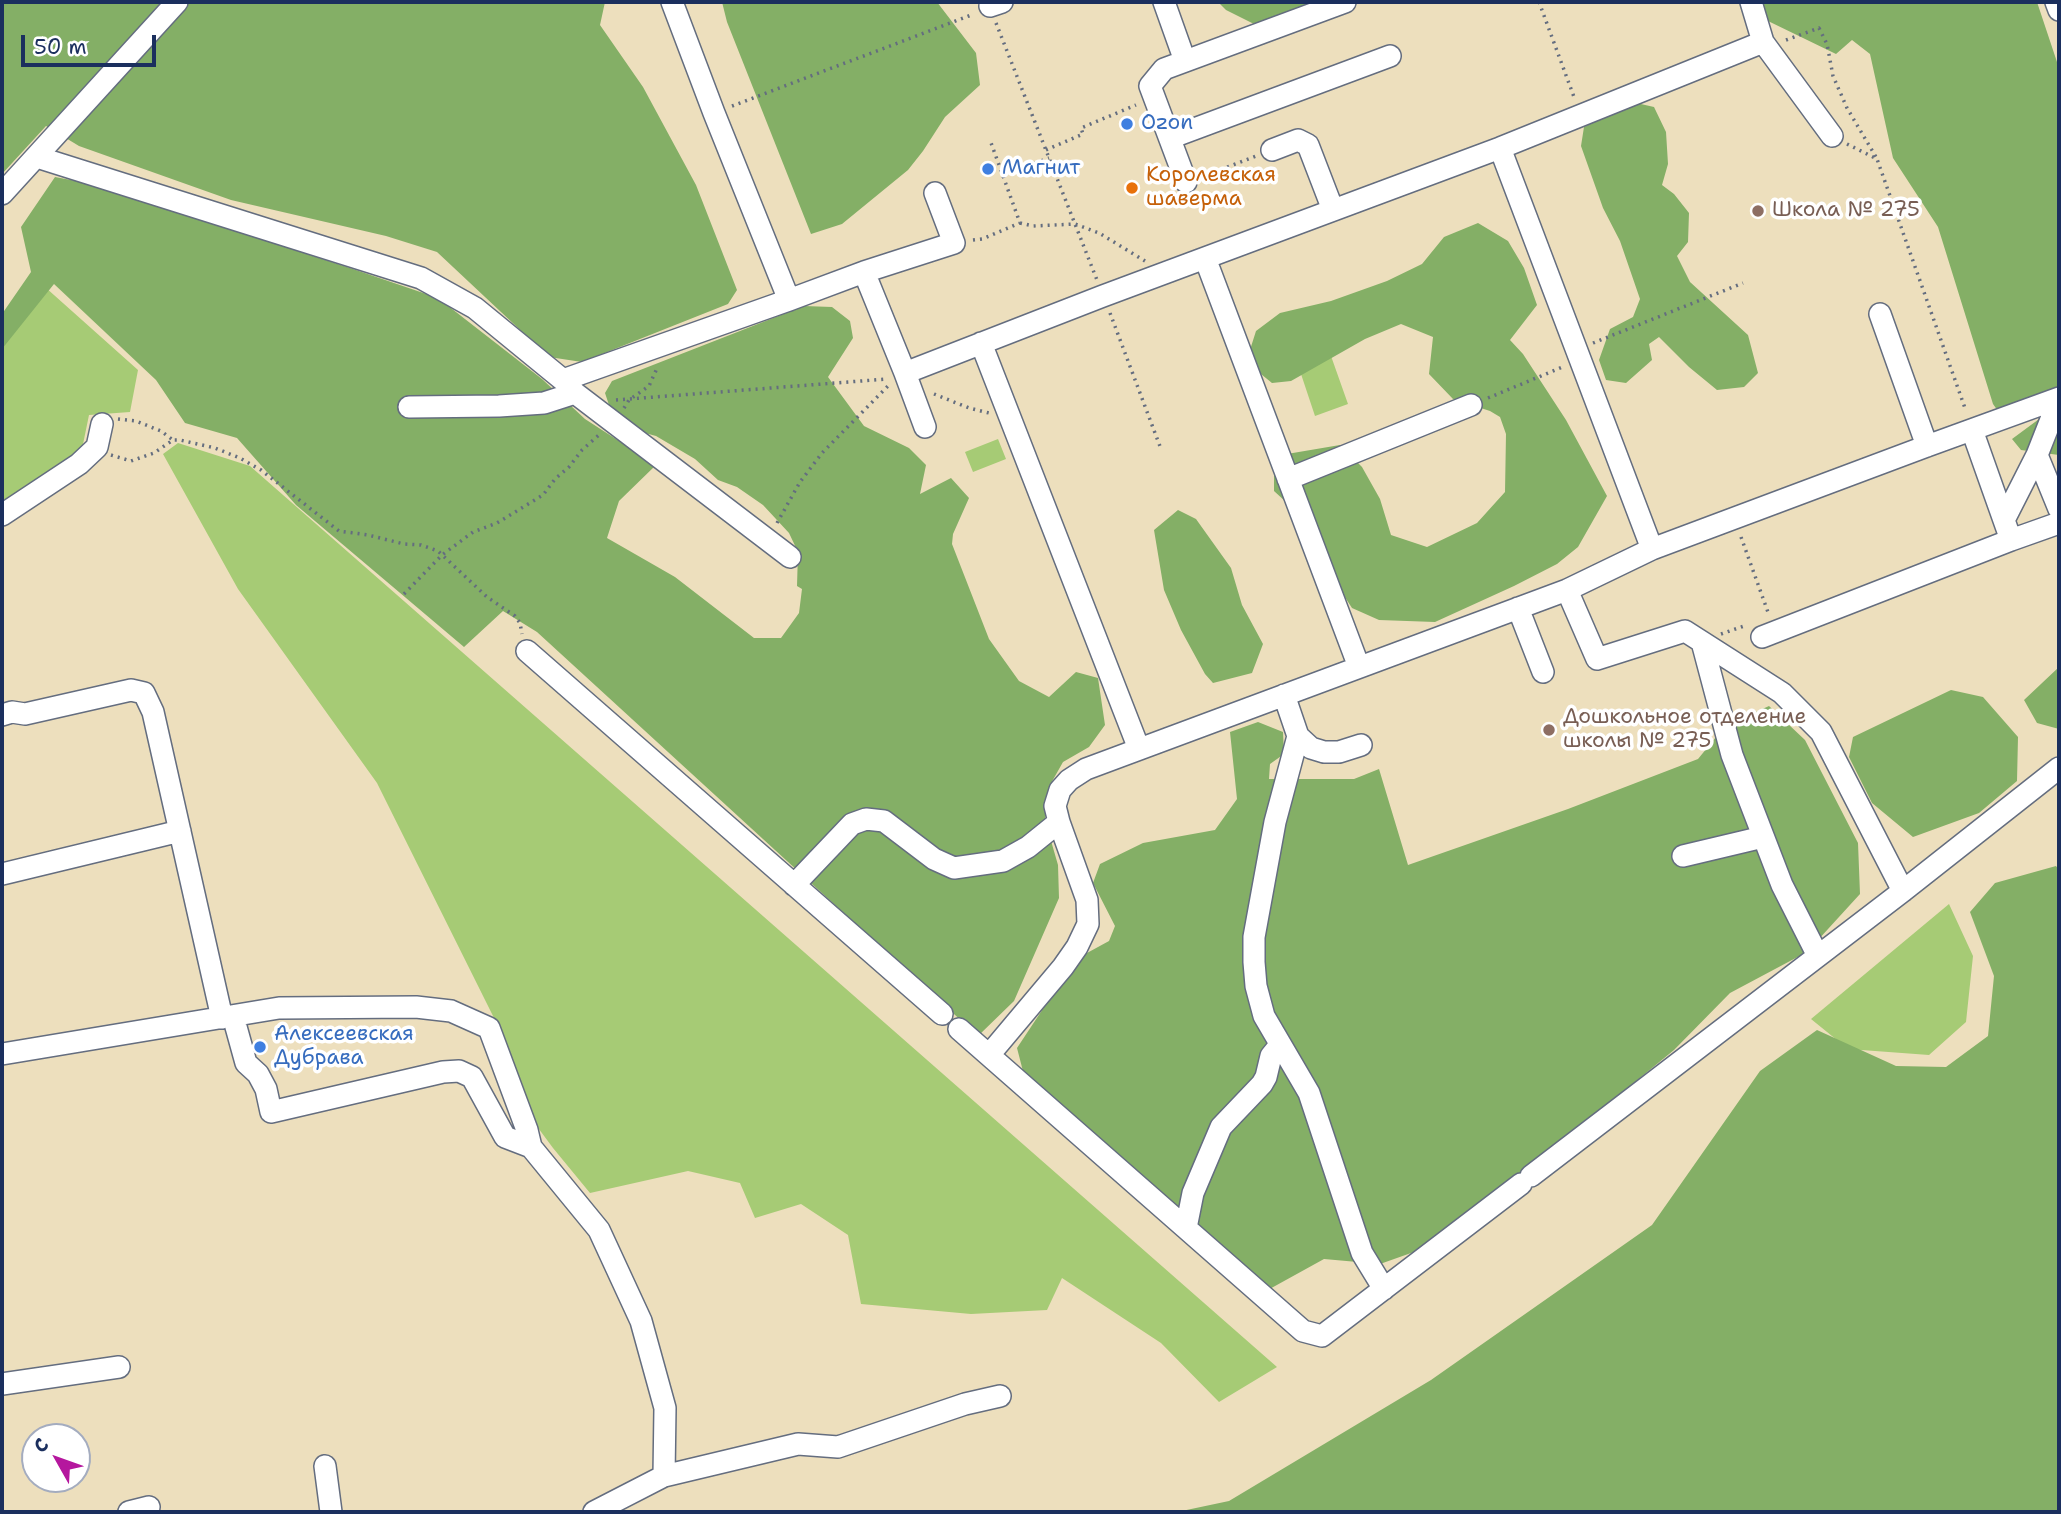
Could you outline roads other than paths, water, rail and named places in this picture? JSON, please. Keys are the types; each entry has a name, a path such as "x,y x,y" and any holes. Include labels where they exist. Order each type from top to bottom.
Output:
{"street":[{"path":"2,194 177,2"},
{"path":"672,2 789,300"},
{"path":"1164,2 1185,61"},
{"path":"1186,182 1150,86 1164,69 1345,2"},
{"path":"1751,2 1763,42 1832,136"},
{"path":"2056,2 2059,10"},
{"path":"907,379 981,343 1500,148 1763,42"},
{"path":"1170,138 1390,56"},
{"path":"1272,150 1298,140 1308,145 1334,210"},
{"path":"1500,148 1652,550"},
{"path":"37,157 421,278 475,308 613,422 790,557"},
{"path":"409,407 499,406 544,402 574,391 678,339 864,272 954,243 935,193"},
{"path":"1205,258 1359,667"},
{"path":"864,272 925,427"},
{"path":"1880,314 1927,446"},
{"path":"981,343 1139,749"},
{"path":"989,1055 1063,967 1088,924 1087,900 1055,806 1060,790 1069,780 1086,769 1567,590 1652,550 1734,518 2059,399"},
{"path":"2004,520 2036,455 2059,399"},
{"path":"1288,479 1471,405"},
{"path":"2,515 79,464 97,447 102,424"},
{"path":"1972,430 2011,540"},
{"path":"2036,455 2059,509"},
{"path":"1768,635 2059,523"},
{"path":"1567,590 1597,659 1685,631 1782,693 1821,732 1903,891"},
{"path":"1518,608 1543,672"},
{"path":"1702,642 1732,755 1782,885 1818,956"},
{"path":"527,651 942,1014"},
{"path":"2,715 12,712 25,714 131,690 144,693 153,712 227,1017 246,1063 258,1074 266,1088 271,1112 443,1072 458,1071 472,1077 505,1136 531,1147"},
{"path":"1284,695 1298,736 1311,748 1324,752 1339,752 1361,745"},
{"path":"1298,736 1275,822 1254,937 1256,986 1264,1016 1309,1093 1362,1253 1384,1289"},
{"path":"959,1029 1303,1331 1322,1336 1903,891 2059,768"},
{"path":"794,885 852,824 866,819 884,821 934,859 954,868 1003,861 1028,847 1059,822"},
{"path":"2,874 180,831"},
{"path":"1683,856 1763,837"},
{"path":"2,1054 279,1008 416,1007 451,1011 489,1028 531,1147 599,1230 641,1321 665,1408 664,1476"},
{"path":"1186,1228 1193,1193 1221,1126 1262,1084 1271,1056 1280,1045"},
{"path":"2,1384 119,1367"},
{"path":"594,1512 664,1476 798,1444 838,1447 965,1404 1000,1396"},
{"path":"325,1466 331,1512"}],"place":[{"name":"Ozon","path":"1127,124"},
{"name":"Магнит","path":"988,169"},
{"name":"Королевская шаверма","path":"1132,188"},
{"name":"Школа № 275","path":"1758,211"},
{"name":"Дошкольное отделение школы № 275","path":"1549,730"},
{"name":"Алексеевская Дубрава","path":"260,1047"}]}
